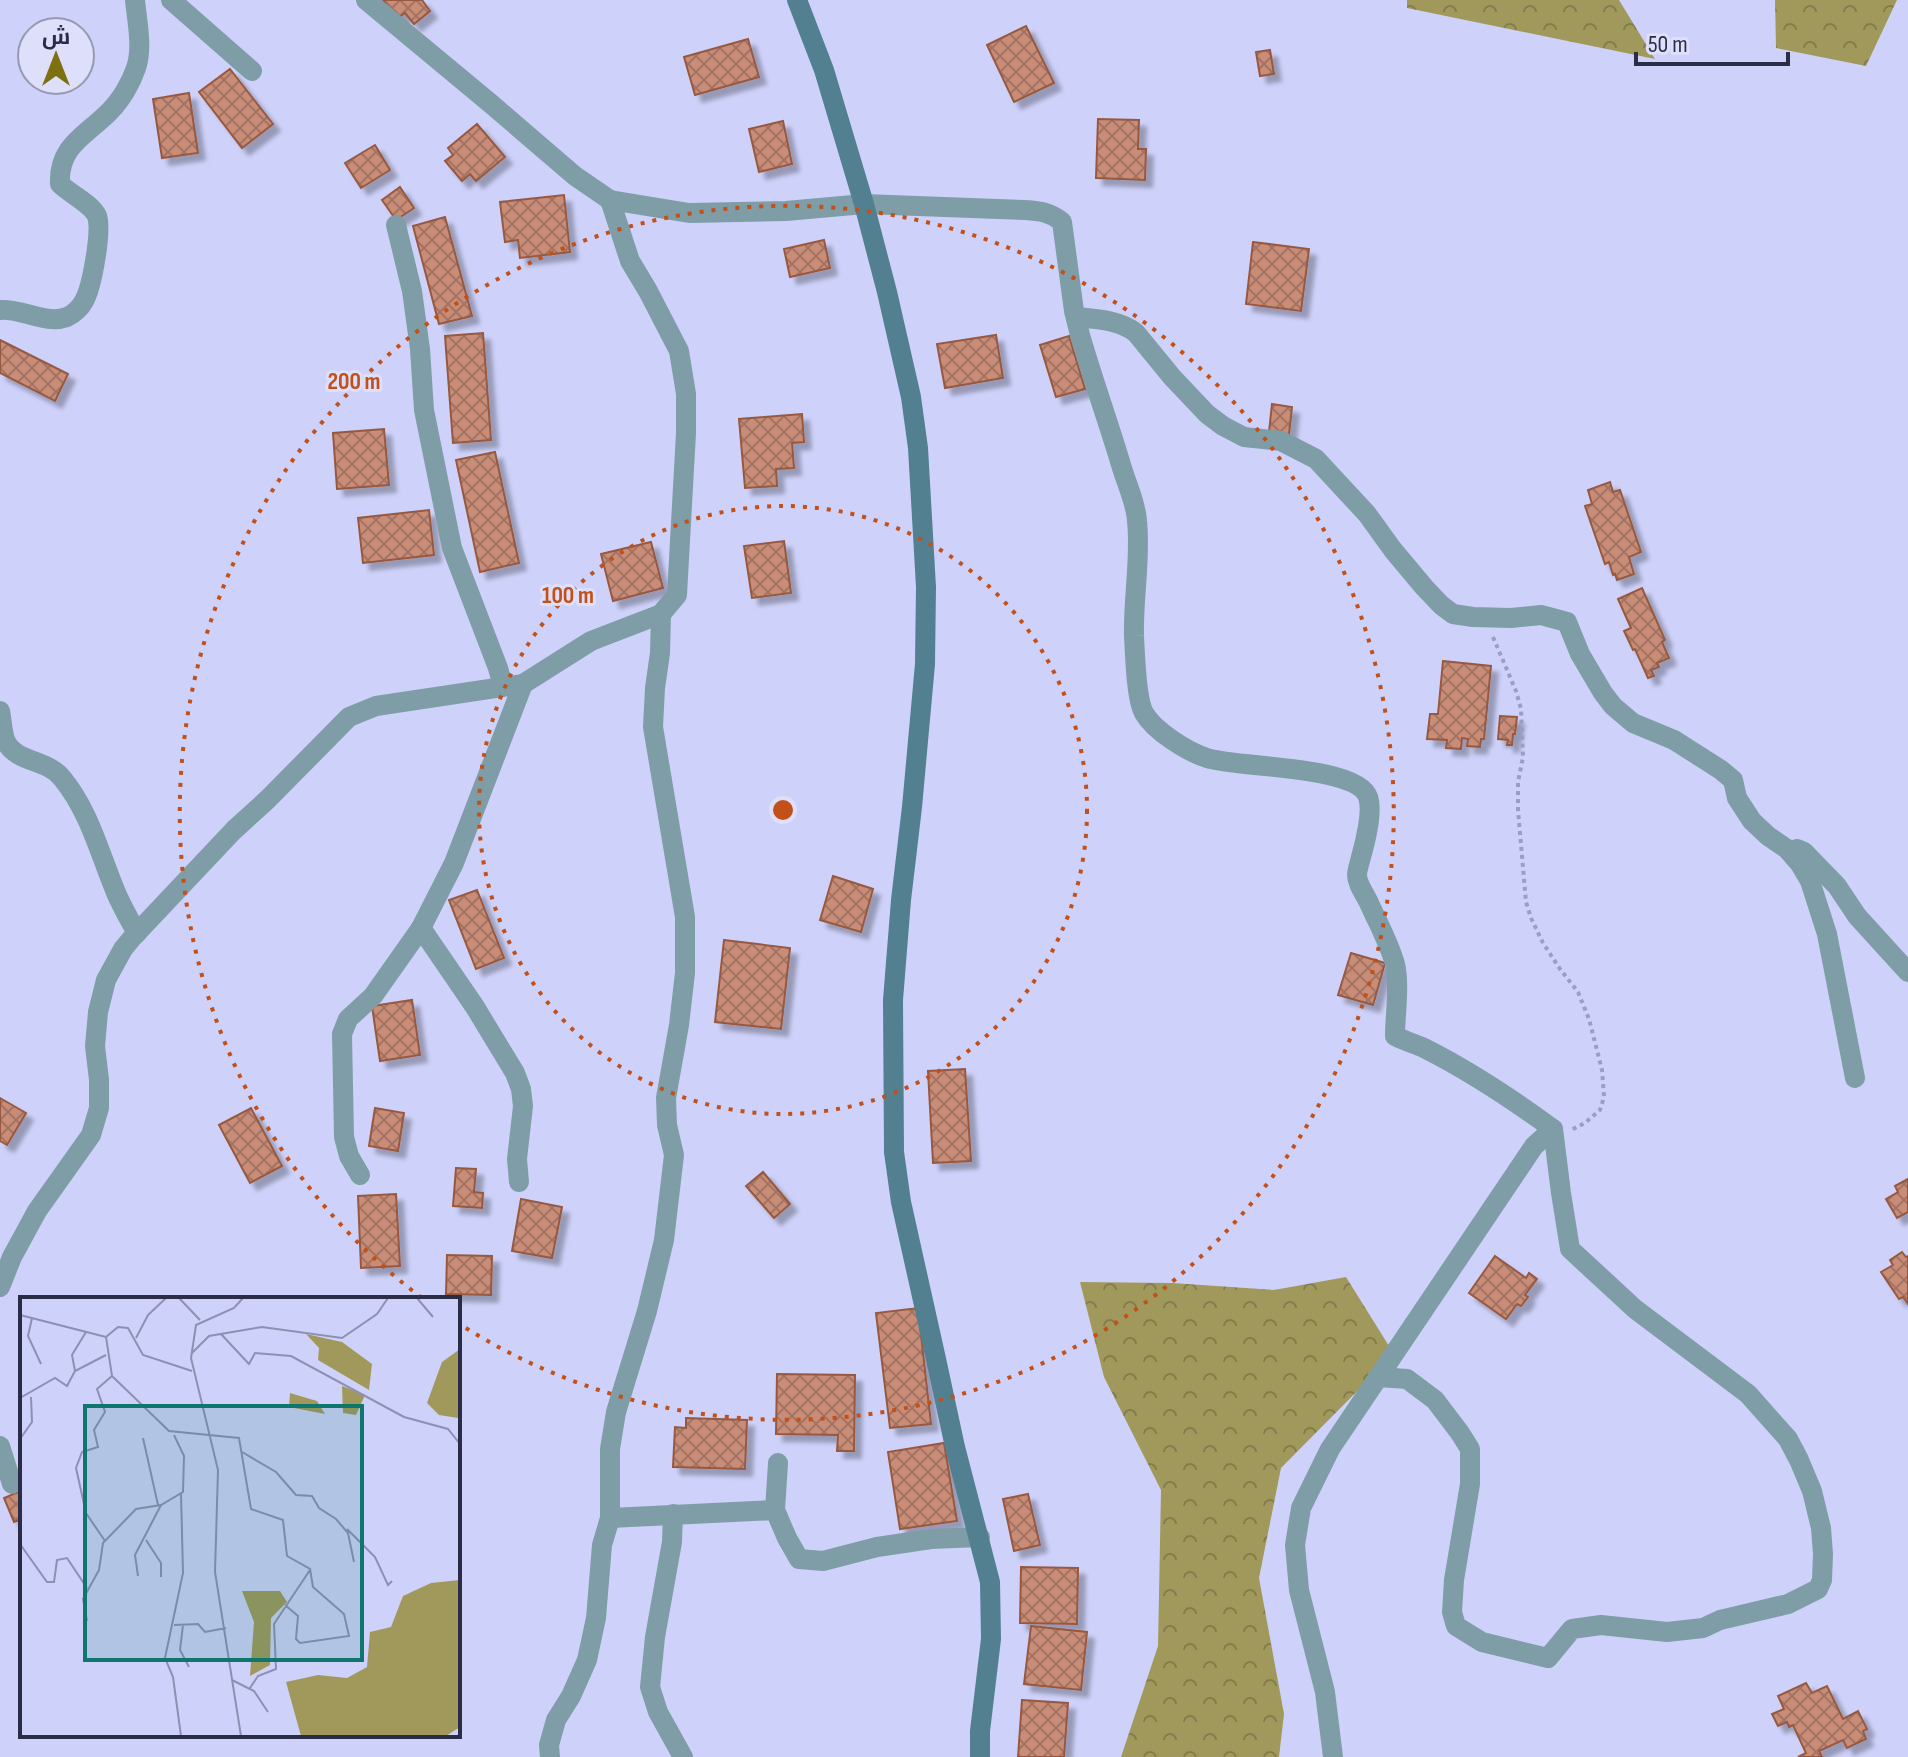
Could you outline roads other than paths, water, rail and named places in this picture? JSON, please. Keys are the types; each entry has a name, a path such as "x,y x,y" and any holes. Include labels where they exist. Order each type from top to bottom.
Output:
{"main road":[{"path":"797,0 824,70 864,204 911,397 918,448 926,587 925,664 893,1000 894,1152 901,1202 955,1447 990,1582 991,1639 980,1731 980,1757"}],"street":[{"path":"0,310 38,318 63,318 81,306 90,288 97,217 91,207 60,184 59,171 73,142 112,109 137,66 135,0"},
{"path":"171,0 252,71"},
{"path":"366,0 575,176 610,200 689,213 786,211 864,204 1034,211 1054,215 1062,222 1076,317 1137,517 1135,652 1139,701 1144,714 1172,740 1206,758 1246,766 1311,771 1360,787 1368,797 1367,835 1357,874 1395,964 1395,1036 1423,1047 1513,1099 1553,1129 1570,1249 1635,1309 1748,1394 1788,1439 1812,1491 1821,1528 1822,1580 1818,1589 1788,1604 1720,1620 1703,1628 1667,1632 1601,1625 1572,1629 1548,1658 1482,1642 1456,1626 1452,1612 1454,1580 1470,1484 1470,1449 1435,1400 1407,1379 1378,1377"},
{"path":"0,1287 11,1257 37,1211 91,1135 99,1108 95,1046 98,1012 106,980 123,949 234,830 349,717 376,706 513,685 591,641 661,614 677,595 686,433 686,394 679,351 630,261 610,200"},
{"path":"396,225 412,291 424,410 452,548 498,668 513,685"},
{"path":"1076,317 1104,320 1130,328 1181,387 1223,426 1244,437 1281,441 1316,459 1367,514 1393,550 1441,605 1453,614 1511,618 1541,615 1567,622 1580,654 1613,706 1633,723 1674,740 1733,780 1737,798 1752,821 1787,849 1810,881 1827,934 1855,1078"},
{"path":"550,1757 549,1745 556,1720 587,1660 596,1618 602,1545 610,1518 610,1449 616,1412 647,1311 664,1240 674,1155 667,1125 666,1098 685,973 685,917 653,727 661,614"},
{"path":"360,1175 349,1156 344,1137 342,1034 348,1019 373,996 421,928 454,863 513,685"},
{"path":"0,711 6,741 16,754 37,761 60,775 81,807 117,894 137,933"},
{"path":"1774,840 1804,852 1837,886 1857,916 1908,972"},
{"path":"421,928 515,1073 523,1106 518,1138 519,1182"},
{"path":"1333,1757 1325,1692 1299,1590 1295,1545 1301,1508 1330,1449 1534,1146 1553,1129"},
{"path":"0,1239 11,1257"},
{"path":"0,1446 12,1484"},
{"path":"778,1463 775,1510 799,1559 823,1561 877,1547 931,1539 980,1537"},
{"path":"610,1518 775,1510"},
{"path":"673,1514 672,1542 655,1637 650,1687 658,1712 683,1757"}]}
